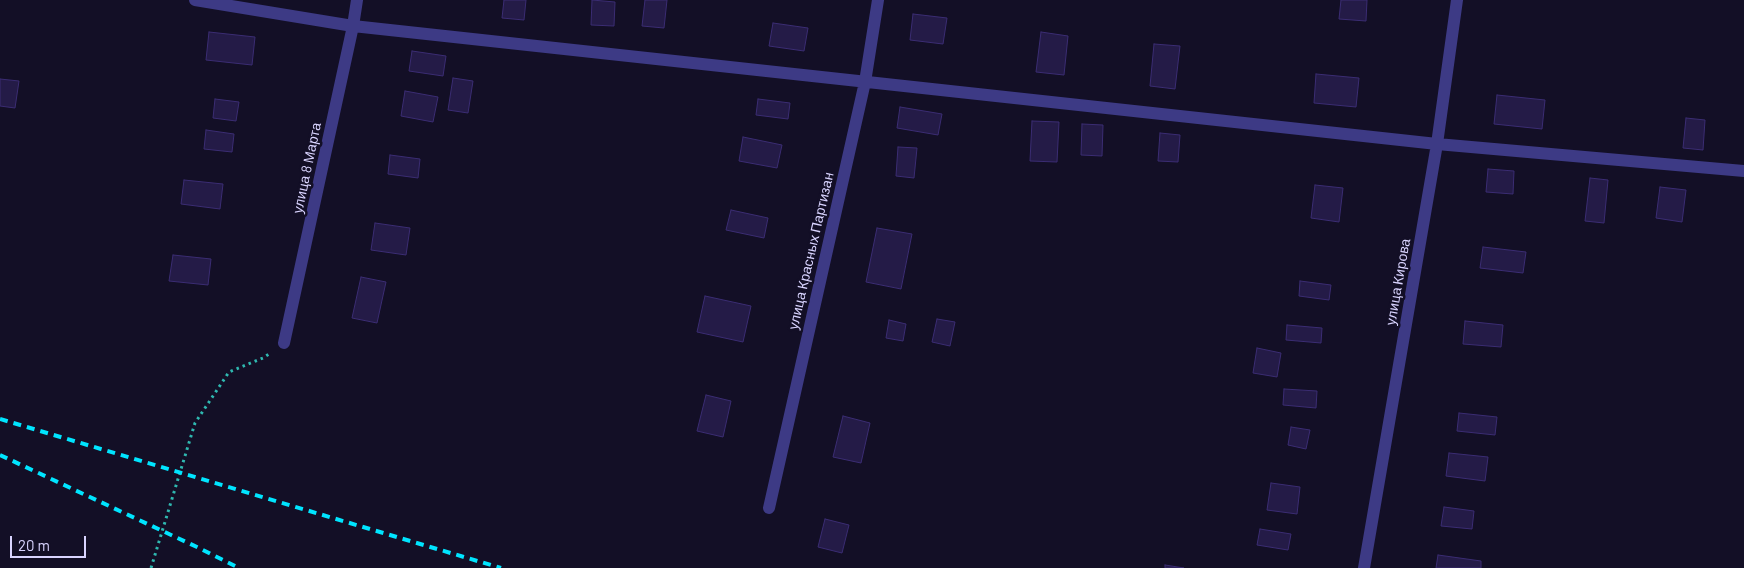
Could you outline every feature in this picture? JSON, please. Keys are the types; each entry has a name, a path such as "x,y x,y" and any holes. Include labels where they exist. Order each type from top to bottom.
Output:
{"street":[{"path":"195,0 353,26 1436,144 1744,171"},
{"name":"улица 8 Марта","path":"284,342 353,26 357,0"},
{"name":"улица Красных Партизан","path":"769,508 865,82 878,0"},
{"name":"улица Кирова","path":"1364,568 1436,144 1457,0"}],"path":[{"path":"151,568 195,423 229,372 264,358 284,342"}],"building":[{"path":"504,0 526,0 524,20 502,18"},
{"path":"592,0 615,2 614,26 591,25"},
{"path":"645,0 667,0 664,28 642,26"},
{"path":"1341,0 1367,0 1366,21 1339,19"},
{"path":"913,14 947,18 943,44 910,40"},
{"path":"773,23 808,28 804,51 769,46"},
{"path":"209,32 255,37 252,65 206,60"},
{"path":"1041,32 1068,36 1064,75 1036,72"},
{"path":"1154,44 1180,46 1175,89 1150,86"},
{"path":"412,51 446,56 443,76 409,71"},
{"path":"1316,74 1359,78 1356,107 1314,103"},
{"path":"453,78 473,81 468,113 448,110"},
{"path":"0,79 19,81 15,108 0,106"},
{"path":"405,91 438,97 433,122 401,116"},
{"path":"1497,95 1545,100 1542,129 1494,124"},
{"path":"215,99 239,102 236,121 213,118"},
{"path":"758,99 790,103 788,119 756,115"},
{"path":"900,107 942,114 938,135 897,128"},
{"path":"1686,118 1705,120 1703,150 1683,148"},
{"path":"1032,121 1059,122 1057,162 1030,161"},
{"path":"1082,124 1103,125 1102,156 1081,155"},
{"path":"206,130 234,134 232,152 204,149"},
{"path":"1160,133 1180,135 1178,162 1158,161"},
{"path":"743,137 782,145 777,168 739,161"},
{"path":"898,147 917,148 914,178 896,176"},
{"path":"390,155 420,159 418,178 388,174"},
{"path":"1488,169 1514,171 1513,194 1486,192"},
{"path":"1590,178 1608,180 1604,223 1585,221"},
{"path":"184,180 223,184 220,209 181,204"},
{"path":"1315,185 1343,188 1339,222 1311,218"},
{"path":"1660,187 1686,190 1682,222 1656,218"},
{"path":"731,210 768,218 764,238 726,230"},
{"path":"375,223 410,228 406,255 371,250"},
{"path":"877,228 912,234 901,289 866,282"},
{"path":"1483,247 1526,252 1523,273 1480,268"},
{"path":"173,255 211,259 208,285 169,281"},
{"path":"361,277 386,282 377,323 352,318"},
{"path":"1300,281 1331,285 1329,300 1299,296"},
{"path":"705,296 751,306 743,342 697,332"},
{"path":"937,319 955,322 950,346 932,342"},
{"path":"889,320 906,324 903,341 886,338"},
{"path":"1465,321 1503,325 1501,347 1463,344"},
{"path":"1287,325 1322,328 1321,343 1286,340"},
{"path":"1257,348 1281,353 1277,377 1253,373"},
{"path":"1284,389 1317,391 1316,408 1283,405"},
{"path":"706,395 731,401 723,437 697,431"},
{"path":"1459,413 1497,417 1495,435 1457,431"},
{"path":"843,416 870,423 861,463 833,457"},
{"path":"1291,427 1310,430 1306,449 1288,445"},
{"path":"1449,453 1488,457 1485,481 1446,476"},
{"path":"1271,483 1300,487 1297,514 1267,510"},
{"path":"1444,507 1474,511 1472,529 1441,526"},
{"path":"825,519 849,525 842,553 818,547"},
{"path":"1260,529 1291,534 1288,550 1257,545"},
{"path":"1438,555 1481,561 1481,568 1436,568"},
{"path":"1165,565 1184,568 1165,568"}],"railway":[{"path":"0,419 501,568"},
{"path":"0,455 239,568"}]}
